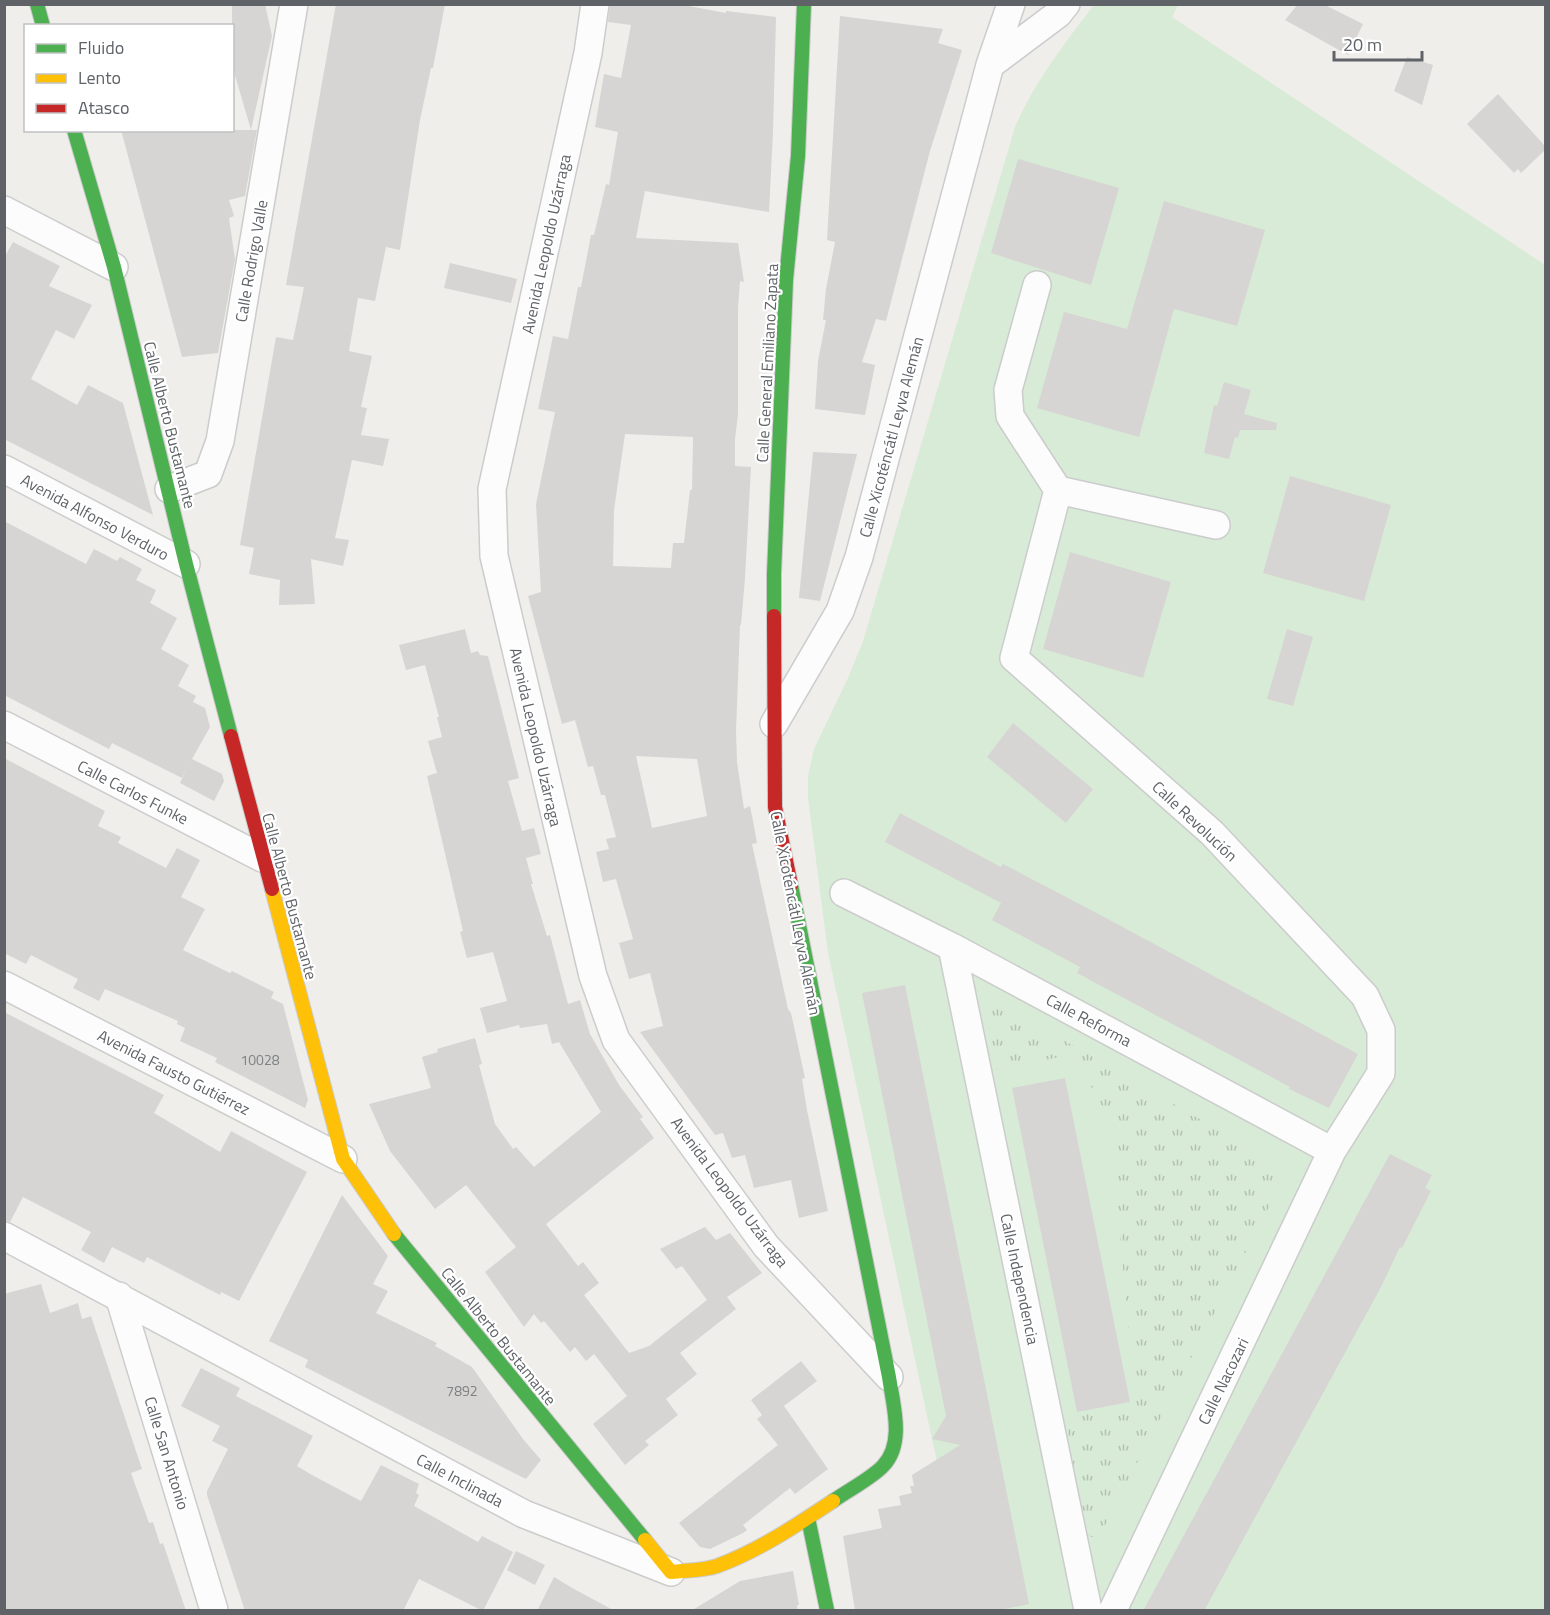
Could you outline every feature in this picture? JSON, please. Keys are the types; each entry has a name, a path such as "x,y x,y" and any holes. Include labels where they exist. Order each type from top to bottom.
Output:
{"street":[{"path":"37,4 42,24"},
{"name":"Calle Rodrigo Valle","path":"169,489 208,474 220,441 294,4"},
{"name":"Avenida Leopoldo Uzárraga","path":"596,4 588,53 492,489 494,556 592,975 616,1040 766,1245 889,1377"},
{"name":"Calle General Emiliano Zapata","path":"774,724 774,574 786,280 798,156 804,4"},
{"name":"Calle Xicoténcátl Leyva Alemán","path":"896,1424 889,1377 775,807 774,724 840,611 859,557 990,64 1011,4"},
{"path":"990,64 1058,14 1066,4"},
{"name":"Calle Alberto Bustamante","path":"75,132 114,267 186,564 343,1159 389,1228 671,1572"},
{"path":"4,210 114,267"},
{"path":"1037,285 1008,390 1010,416 1058,490 1216,525"},
{"name":"Avenida Alfonso Verduro","path":"4,469 186,564"},
{"name":"Calle Revolución","path":"1058,490 1014,658 1212,833 1365,996 1381,1030 1381,1072 1332,1151"},
{"name":"Calle Carlos Funke","path":"4,725 262,858"},
{"name":"Calle Reforma","path":"844,893 952,947 1332,1151"},
{"name":"Calle Independencia","path":"952,947 1088,1611"},
{"name":"Avenida Fausto Gutiérrez","path":"4,985 343,1159"},
{"name":"Calle Nacozari","path":"1113,1611 1332,1151"},
{"name":"Calle Inclinada","path":"4,1236 524,1514 671,1572 716,1567 808,1518 883,1466 894,1447 896,1424"},
{"name":"Calle San Antonio","path":"119,1296 214,1611"},
{"path":"808,1518 827,1611"}],"green space":[{"path":"1094,5 1178,5 1172,17 1545,265 1545,1610 971,1610 828,953 808,798 808,776 814,749 863,641 1015,127 1041,78"},
{"path":"1003,1005 1288,1170 1098,1539 1083,1534 1059,1419 1135,1403 1110,1121 1092,1088 1065,1056 995,1070 985,1014 986,1006"}],"building":[{"path":"232,4 265,4 272,36 251,130 234,72 234,24 232,24"},
{"path":"336,4 445,4 420,120 400,250 386,247 375,301 358,298 349,351 372,356 361,407 367,408 361,435 389,439 383,466 352,460 335,538 349,540 343,566 311,559 315,604 279,605 280,580 249,574 254,548 240,545 276,337 293,340 304,287 286,285"},
{"path":"610,4 678,4 726,13 726,11 776,17 769,212 645,191 636,238 738,243 744,282 740,281 738,308 738,414 735,466 751,467 740,625 737,762 744,809 750,806 757,843 752,844 805,1078 802,1079 807,1110 828,1211 799,1218 791,1180 754,1188 745,1155 732,1158 723,1133 715,1135 640,1032 663,1026 650,973 629,979 619,943 633,939 616,879 603,882 596,852 609,849 606,839 616,837 605,795 601,795 593,766 588,767 575,720 562,724 528,596 541,592 536,504 555,412 538,409 553,336 568,339 591,235 594,235 606,184 609,185 618,132 595,127 604,74 621,78 631,25 608,22","holes":["625,434 693,437 692,490 690,490 684,543 673,543 671,568 613,566 614,510","636,756 697,759 707,816 652,828"]},
{"path":"1298,4 1323,4 1363,24 1348,55 1285,20"},
{"path":"840,16 943,29 938,43 962,50 930,151 886,321 876,319 862,362 875,365 865,415 815,409 818,361 826,320 823,320 826,289 835,242 827,240"},
{"path":"1407,57 1433,65 1422,105 1394,91"},
{"path":"1498,94 1545,146 1545,150 1521,173 1518,169 1514,173 1467,124"},
{"path":"234,130 257,130 245,196 229,200 234,216 229,218 235,259 218,353 182,357 122,132 234,132"},
{"path":"1018,159 1119,188 1091,285 991,253"},
{"path":"1164,201 1265,230 1237,326 1174,309 1139,437 1037,408 1064,312 1127,329"},
{"path":"13,242 60,266 49,286 92,305 74,339 56,330 31,379 77,405 88,385 123,403 153,515 4,439 4,258"},
{"path":"450,263 517,279 511,303 444,288"},
{"path":"1224,382 1251,390 1244,414 1277,423 1276,430 1240,430 1238,438 1235,437 1229,459 1204,453 1214,405 1217,406"},
{"path":"813,452 857,454 820,601 799,598"},
{"path":"1290,476 1391,505 1364,601 1263,573"},
{"path":"4,521 86,564 94,549 117,561 120,557 142,569 136,580 156,590 150,603 177,618 161,649 189,665 178,686 196,696 193,702 205,708 210,727 192,759 222,774 224,781 214,801 180,783 190,762 182,778 112,743 109,749 4,695"},
{"path":"1070,552 1171,582 1143,678 1043,649"},
{"path":"465,629 471,653 478,651 480,655 488,656 519,778 508,781 522,831 534,828 541,854 526,858 533,884 531,884 547,936 550,935 568,1004 580,1000 590,1034 619,1085 643,1117 640,1119 654,1138 546,1224 578,1266 583,1262 599,1283 584,1295 629,1353 649,1346 707,1300 682,1266 676,1269 660,1249 705,1227 716,1240 730,1233 762,1273 727,1297 736,1309 680,1353 697,1374 666,1399 678,1415 645,1441 649,1445 625,1465 593,1424 627,1396 594,1354 586,1361 575,1347 570,1352 544,1321 541,1323 534,1314 524,1327 485,1272 516,1247 466,1185 435,1209 390,1151 369,1104 431,1088 422,1057 438,1052 437,1049 475,1038 482,1064 479,1065 495,1124 513,1149 516,1147 534,1167 601,1112 559,1042 552,1044 547,1024 520,1028 519,1025 487,1033 480,1008 507,1001 493,952 467,958 460,932 463,931 427,776 437,773 428,741 442,737 437,717 439,717 425,665 406,670 399,645"},
{"path":"1287,629 1313,637 1293,706 1267,699"},
{"path":"1013,723 1093,789 1066,823 987,757"},
{"path":"4,758 105,811 98,826 121,837 118,843 166,868 177,848 200,860 181,897 205,909 183,950 274,992 271,998 283,1004 308,1100 305,1108 215,1062 217,1058 180,1041 185,1028 177,1024 178,1021 105,989 99,1001 73,988 78,979 31,955 26,964 4,953"},
{"path":"900,813 1001,867 1003,864 1106,918 1358,1054 1329,1108 1289,1089 1290,1087 1077,973 1080,967 992,920 1001,903 885,842"},
{"path":"905,985 1029,1604 995,1611 855,1611 843,1536 882,1528 878,1509 901,1505 899,1496 912,1493 910,1486 914,1486 912,1475 960,1445 932,1439 946,1416 862,993"},
{"path":"4,1012 164,1095 154,1113 220,1152 231,1131 307,1172 239,1301 221,1292 220,1295 147,1257 144,1263 112,1247 104,1263 81,1250 91,1232 23,1197 10,1222 4,1220"},
{"path":"1065,1078 1130,1402 1077,1412 1012,1088"},
{"path":"1390,1154 1432,1175 1425,1188 1431,1191 1381,1287 1204,1611 1143,1611"},
{"path":"342,1195 388,1256 373,1284 388,1291 376,1313 437,1343 435,1346 472,1367 523,1439 541,1460 526,1479 305,1367 308,1360 269,1341"},
{"path":"41,1284 50,1313 78,1303 82,1319 91,1316 142,1469 131,1473 149,1523 153,1522 160,1544 163,1543 186,1611 4,1611 4,1294"},
{"path":"801,1361 817,1381 784,1406 828,1469 795,1494 790,1488 743,1525 747,1530 743,1533 710,1549 700,1547 679,1523 778,1445 757,1419 762,1415 751,1400"},
{"path":"201,1368 240,1388 236,1396 313,1436 297,1466 312,1475 361,1501 381,1465 419,1484 416,1493 419,1495 414,1506 478,1542 482,1536 513,1552 483,1611 419,1579 403,1611 245,1611 207,1495 228,1449 212,1441 220,1426 181,1406"},
{"path":"516,1551 545,1565 535,1585 507,1570"},
{"path":"793,1571 798,1611 691,1611 740,1581"},
{"path":"554,1577 574,1589 615,1611 537,1611"}],"traffic: fast":[{"path":"37,4 42,24"},
{"path":"774,616 786,280 798,156 804,4"},
{"path":"75,132 114,267 186,564 231,736"},
{"path":"791,885 889,1377 896,1423 894,1446 883,1466 833,1501"},
{"path":"394,1234 645,1540"},
{"path":"808,1518 827,1610"}],"traffic: slow":[{"path":"272,889 343,1159 394,1234"},
{"path":"645,1540 671,1572 712,1568 762,1545 833,1501"}],"traffic: jam":[{"path":"774,616 775,807 791,885"},
{"path":"231,736 272,889"}]}
